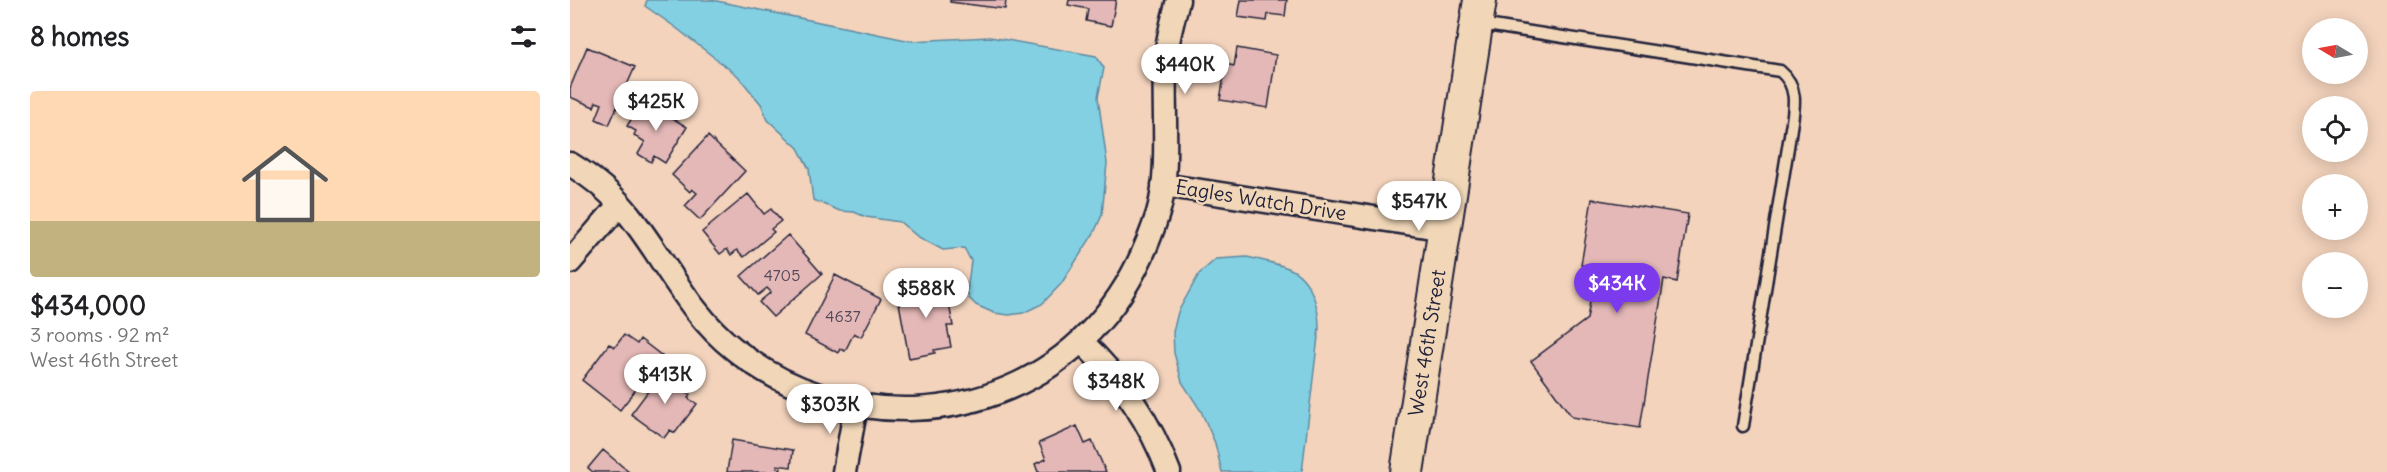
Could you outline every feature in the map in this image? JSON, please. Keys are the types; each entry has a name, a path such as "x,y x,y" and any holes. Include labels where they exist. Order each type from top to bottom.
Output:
{"street":[{"path":"1164,185 1166,50 1178,0"},
{"name":"West 46th Street","path":"1407,472 1478,12"},
{"name":"Eagles Watch Drive","path":"570,164 591,177 620,204 696,312 732,348 762,370 795,387 831,400 879,409 928,409 976,399 1027,379 1081,341 1114,303 1139,265 1159,211 1164,185 1445,228"},
{"path":"570,262 620,204"},
{"path":"1081,341 1123,386 1137,406 1161,450 1168,472"},
{"path":"844,472 856,406"}],"lane":[{"path":"1478,12 1780,71 1788,78 1795,98 1743,426"}],"water":[{"path":"647,0 712,0 911,41 990,37 1096,56 1104,68 1098,97 1107,163 1102,215 1094,233 1061,284 1042,304 1023,313 1009,315 994,313 976,305 967,292 971,261 964,248 943,250 917,236 900,222 840,211 813,200 809,169 798,148 768,120 761,104 738,76 645,6"},
{"path":"1247,257 1296,272 1308,285 1315,302 1319,328 1302,472 1222,472 1215,443 1201,411 1182,382 1174,353 1173,332 1178,312 1199,274 1216,259"}],"building":[{"path":"950,0 1006,0 1005,9 950,2"},
{"path":"1069,0 1116,0 1111,26 1086,21 1088,9 1068,5"},
{"path":"1241,0 1287,0 1285,16 1268,14 1267,21 1238,17"},
{"path":"587,47 635,67 609,125 596,119 602,104 596,102 594,107 570,97 570,88"},
{"path":"1237,48 1276,55 1268,108 1220,100 1226,64 1234,66"},
{"path":"643,100 687,127 665,163 654,156 651,162 638,154 645,142 634,135 636,131 627,126"},
{"path":"708,136 745,171 700,220 685,206 697,193 692,189 690,192 672,175"},
{"path":"748,194 764,214 771,209 781,221 771,229 774,232 744,257 737,250 731,255 727,249 720,254 702,232"},
{"path":"1592,199 1688,214 1677,282 1664,279 1640,428 1572,417 1531,361 1587,319 1596,267 1581,265"},
{"path":"788,235 822,274 773,317 759,302 771,292 767,288 758,295 741,276"},
{"path":"835,275 881,299 861,337 854,333 845,351 840,349 838,353 805,335"},
{"path":"945,281 953,326 947,326 951,347 909,358 897,292"},
{"path":"624,335 637,344 640,339 662,356 620,410 582,380 609,344 615,347"},
{"path":"666,367 687,384 683,389 690,394 688,398 697,404 675,433 670,430 664,438 631,414"},
{"path":"1077,426 1085,444 1092,441 1106,472 1038,472 1035,464 1046,459 1039,443"},
{"path":"732,440 793,450 791,467 777,465 777,468 781,469 780,472 727,472"},
{"path":"603,450 629,472 593,472 588,468"}]}
